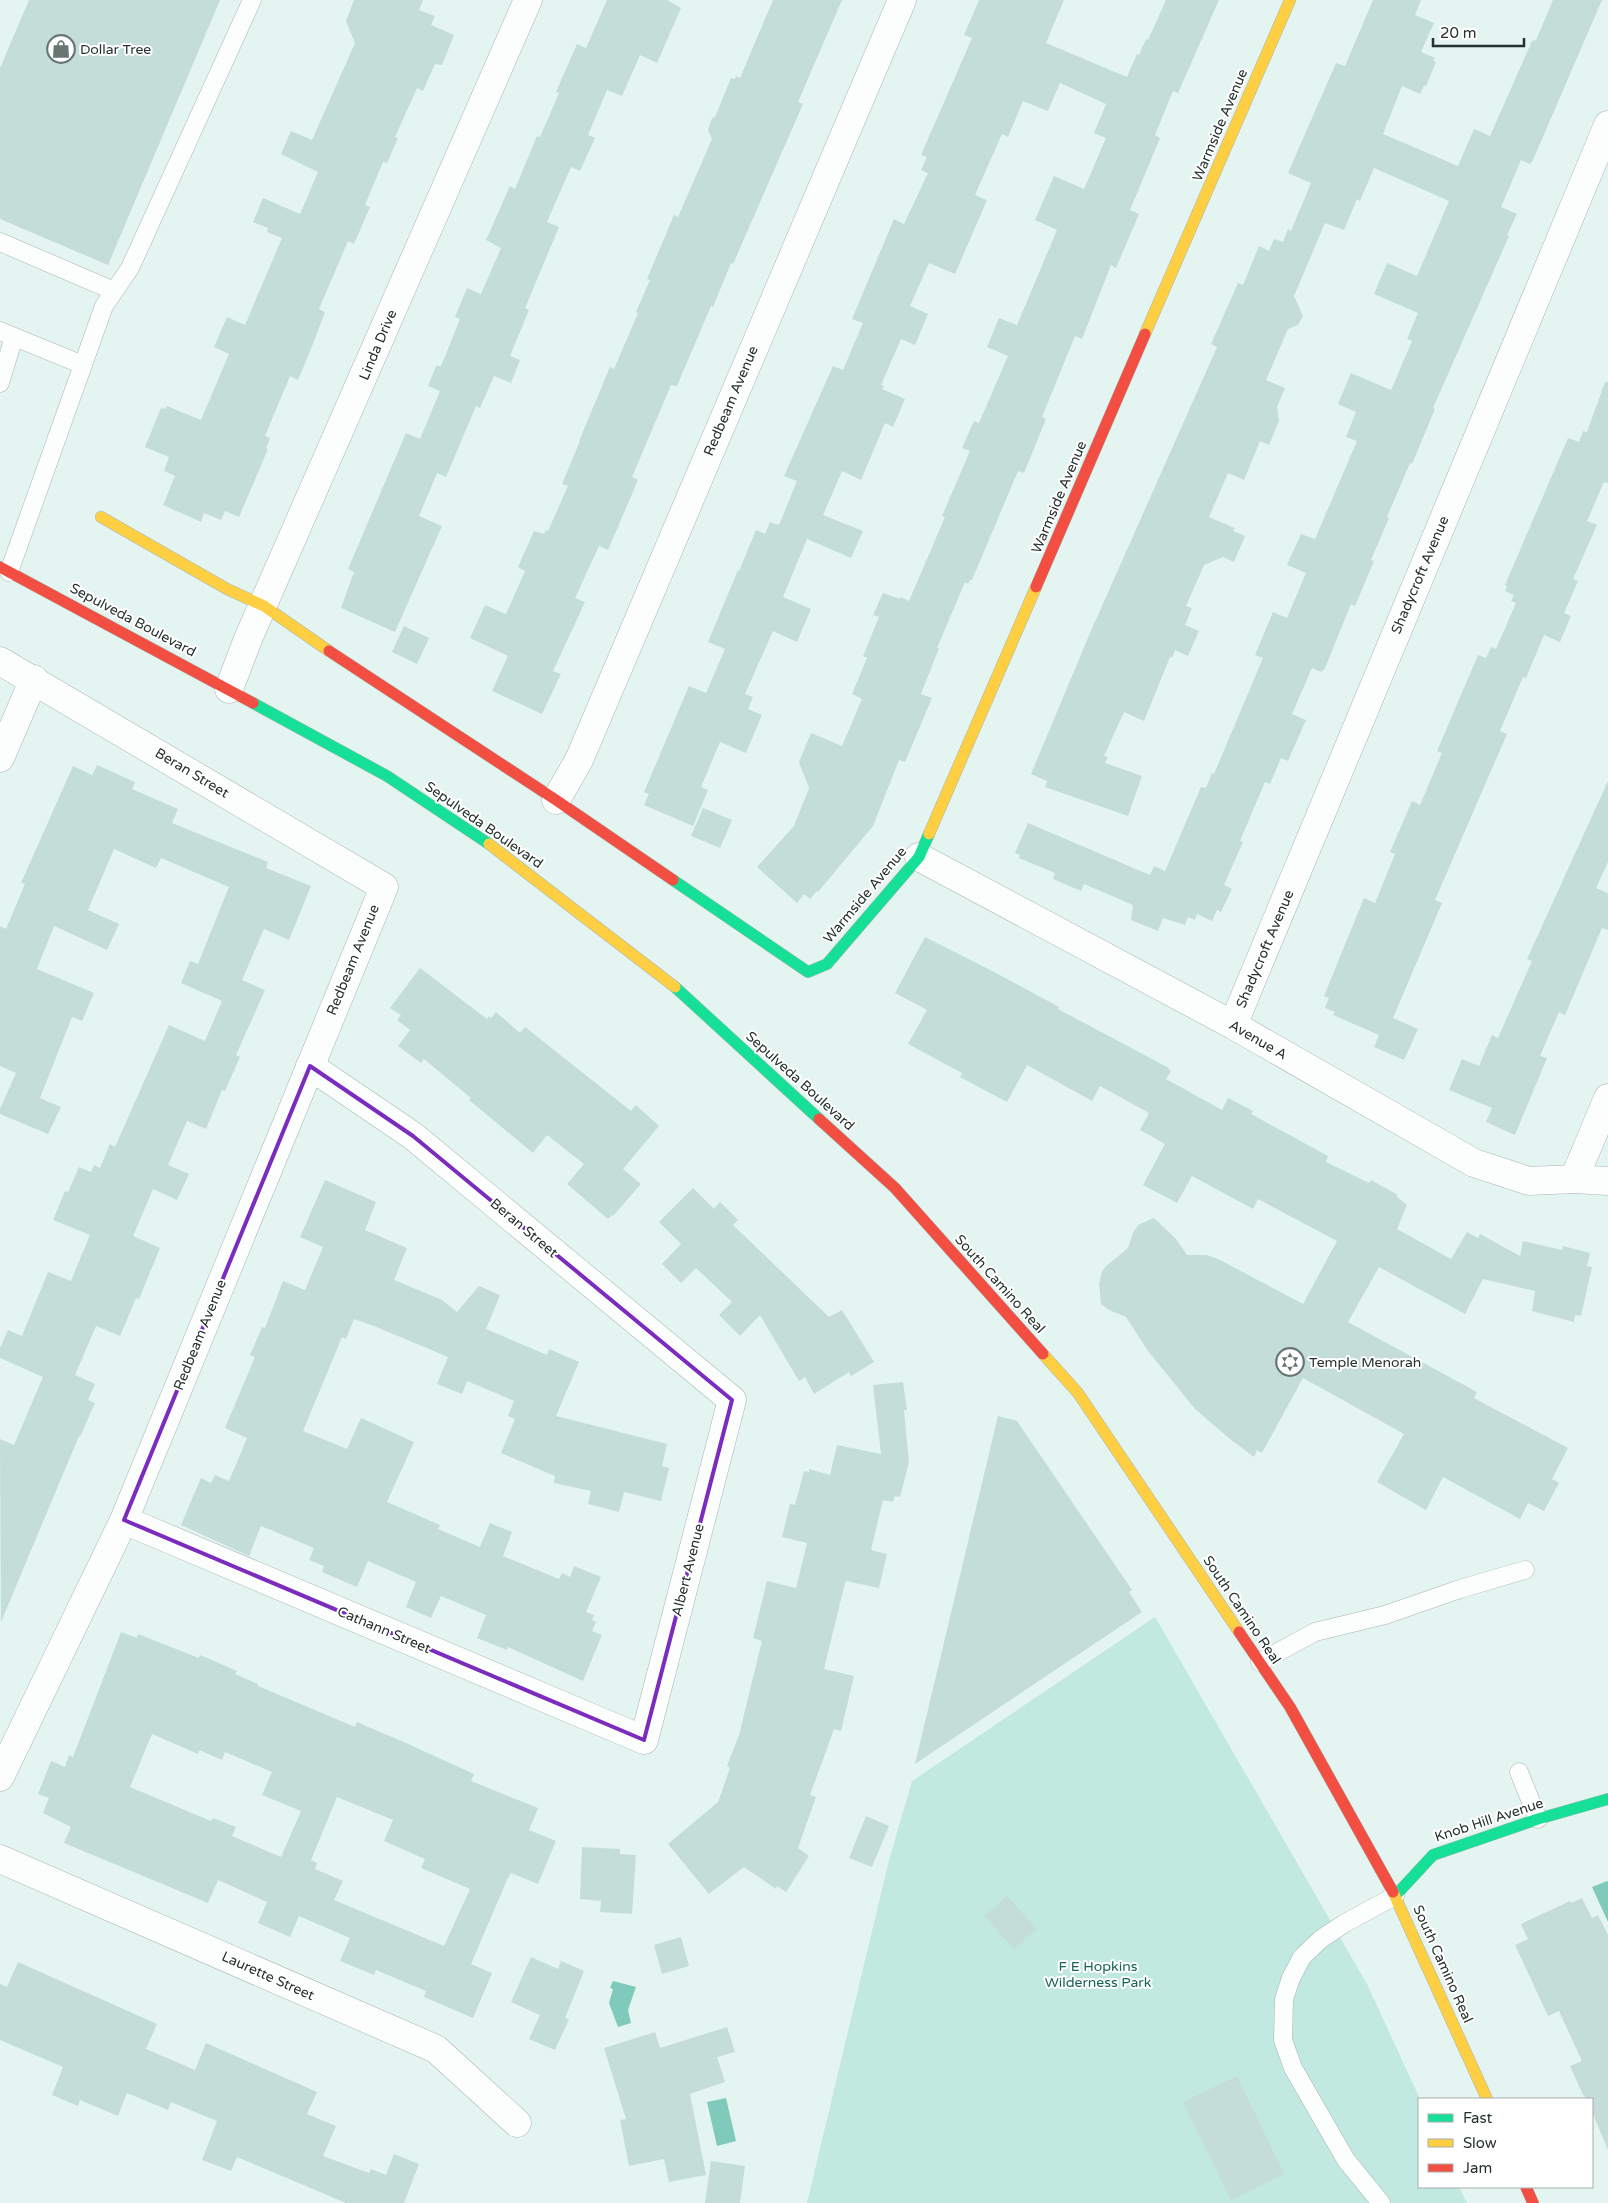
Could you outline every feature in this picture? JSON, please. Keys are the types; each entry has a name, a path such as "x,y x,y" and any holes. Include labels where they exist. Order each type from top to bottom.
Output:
{"main road":[{"name":"Warmside Avenue","path":"556,800 808,972 827,964 919,857 1290,0"},
{"path":"101,517 227,589 264,606 556,800"},
{"name":"Sepulveda Boulevard","path":"4,569 387,776 481,838 673,986 895,1188"},
{"name":"South Camino Real","path":"895,1188 1078,1393 1290,1707 1395,1896 1487,2098"},
{"name":"Knob Hill Avenue","path":"1395,1896 1433,1855 1538,1819 1608,1799"},
{"path":"1526,2188 1533,2203"}],"street":[{"name":"Linda Drive","path":"229,689 248,639 528,0"},
{"name":"Redbeam Avenue","path":"556,800 579,760 902,0"},
{"name":"Shadycroft Avenue","path":"1233,1025 1608,125"},
{"name":"Beran Street","path":"0,661 384,887"},
{"path":"0,758 34,680"},
{"name":"Avenue A","path":"919,857 1233,1025 1474,1163 1529,1181 1574,1179 1608,1181"},
{"name":"Redbeam Avenue","path":"0,1776 124,1520 384,887"},
{"name":"Beran Street","path":"310,1066 414,1136 732,1400"},
{"path":"1574,1179 1608,1098"},
{"name":"Albert Avenue","path":"644,1740 732,1400"},
{"name":"Cathann Street","path":"124,1520 644,1740"},
{"name":"Laurette Street","path":"0,1860 436,2049 518,2123"}],"lane":[{"path":"4,569 104,306 130,268 252,0"},
{"path":"0,242 114,291"},
{"path":"0,383 7,334 83,365"},
{"path":"1260,1662 1315,1632 1385,1615 1460,1588 1525,1570"},
{"path":"1519,1772 1538,1819"},
{"path":"1381,2203 1346,2160 1293,2068 1283,2040 1284,1999 1291,1978 1302,1957 1321,1939 1345,1923 1395,1896"}],"highlighted area":[{"path":"310,1066 413,1136 732,1400 644,1740 124,1520"}],"green space":[{"name":"F E Hopkins Wilderness Park","path":"1155,1617 1367,1984 1420,2098 1418,2098 1418,2188 1460,2188 1467,2203 807,2203 889,1860 912,1781"}],"shaded area":[{"path":"1608,1882 1608,1922 1592,1887"},
{"path":"613,1981 636,1987 628,2010 631,2023 618,2027 609,2003 613,1989 610,1988"},
{"path":"726,2098 736,2141 717,2146 707,2102"}],"building":[{"path":"29,0 220,0 108,265 0,219 0,68"},
{"path":"354,0 423,0 419,10 435,16 431,25 454,35 442,65 435,64 423,91 417,88 395,137 398,138 387,163 383,162 365,205 370,207 354,244 348,241 319,309 325,312 298,380 290,376 265,436 270,438 266,448 268,449 239,517 225,511 221,520 204,513 201,522 163,505 175,476 164,471 169,457 145,447 161,408 165,409 167,406 201,420 229,354 214,347 227,317 245,325 282,238 267,232 268,228 253,222 263,198 300,214 318,172 281,154 291,131 312,140 355,43 346,21"},
{"path":"607,0 667,0 681,8 657,63 640,55 622,96 607,90 588,135 595,138 580,171 571,167 547,222 559,227 525,308 529,310 510,356 520,360 511,383 494,376 480,408 476,406 446,477 437,473 419,516 442,526 395,632 341,608 354,572 348,569 406,433 420,439 440,391 428,386 436,366 441,366 460,319 455,317 467,288 481,294 501,248 486,240 510,186 515,189 537,136 540,137 559,93 556,92 577,44 586,48"},
{"path":"773,0 842,0 798,102 803,104 733,264 731,263 713,307 711,306 677,386 671,385 632,477 638,480 608,550 599,546 575,598 585,602 553,671 561,674 542,714 492,691 508,656 470,638 485,605 506,614 525,571 518,567 534,531 544,534 546,530 548,531 568,486 562,484 579,441 610,367 614,369 638,313 636,312 650,280 647,279 674,215 678,217 712,139 708,130 712,118 715,117 731,78 735,79 736,76 740,78"},
{"path":"979,0 1064,0 1046,43 1127,77 1137,54 1139,55 1146,39 1148,40 1166,0 1219,0 1178,93 1173,91 1155,135 1160,138 1130,210 1139,214 1116,268 1111,265 1082,339 1075,336 1042,417 1046,419 1024,473 1018,471 972,580 968,584 965,582 937,648 939,648 921,694 932,698 905,762 899,760 873,826 818,892 810,899 804,894 797,903 757,867 794,826 809,788 799,762 811,733 842,746 862,699 852,694 867,658 863,656 879,617 873,615 883,593 909,601 945,517 942,516 970,451 962,448 974,421 979,423 1008,356 987,347 999,318 1017,325 1057,230 1035,220 1054,176 1084,189 1106,138 1094,133 1106,104 1060,83 1048,111 1023,101 1008,137 1002,134 975,195 987,200 955,274 929,263 910,306 928,314 915,345 901,339 881,385 884,386 882,389 905,399 893,427 885,423 861,480 842,471 823,515 863,531 851,558 807,539 783,597 811,609 797,642 773,631 745,694 753,697 748,709 762,715 746,753 720,742 701,787 708,790 693,826 644,805 649,794 644,792 689,686 706,693 725,649 708,642 738,570 756,530 765,534 770,522 779,525 797,481 784,476 833,366 843,370 863,323 852,319 894,219 904,224 928,173 921,170 927,157 921,155 972,38 964,35"},
{"path":"1373,0 1421,0 1415,15 1434,23 1421,52 1435,58 1433,61 1436,62 1426,86 1424,85 1420,94 1402,86 1383,134 1458,166 1474,129 1490,136 1532,41 1536,40 1553,0 1602,0 1533,160 1530,164 1521,160 1501,207 1517,214 1507,235 1509,236 1433,408 1435,409 1412,464 1410,463 1387,517 1389,518 1371,560 1374,561 1355,606 1351,604 1325,668 1321,672 1312,668 1292,714 1306,720 1288,761 1281,758 1270,784 1265,782 1240,841 1243,842 1224,885 1232,889 1221,912 1217,910 1212,921 1197,914 1195,920 1188,917 1185,925 1163,918 1158,931 1131,920 1133,905 1084,884 1081,891 1053,879 1055,873 1019,858 1020,855 1015,853 1028,823 1150,875 1154,866 1165,871 1201,787 1206,788 1212,773 1214,774 1263,658 1255,655 1273,612 1287,618 1306,573 1287,565 1301,534 1315,539 1357,441 1346,437 1356,412 1338,404 1351,373 1391,390 1412,341 1407,339 1418,313 1374,294 1387,263 1417,276 1449,201 1374,168 1360,201 1357,199 1344,230 1325,223 1294,296 1303,316 1298,325 1288,329 1266,380 1285,388 1277,407 1279,421 1269,445 1260,441 1244,480 1228,473 1209,517 1235,528 1233,531 1245,536 1234,562 1223,557 1204,565 1186,606 1192,608 1185,625 1199,631 1188,656 1175,650 1172,658 1170,657 1144,721 1124,712 1104,756 1108,757 1105,763 1142,776 1128,816 1045,787 1047,781 1031,774 1090,633 1217,347 1211,344 1238,283 1243,285 1259,246 1269,251 1274,239 1283,242 1288,229 1291,231 1311,183 1288,173 1336,63 1345,66"},
{"path":"1605,382 1608,382 1608,483 1604,482 1587,521 1597,525 1573,579 1578,581 1564,613 1571,616 1560,642 1544,635 1526,678 1523,677 1500,731 1507,734 1435,900 1442,903 1393,1018 1418,1029 1404,1060 1374,1047 1379,1035 1333,1015 1335,1012 1325,1008 1329,998 1324,996 1364,898 1375,903 1395,854 1390,852 1412,801 1420,805 1442,753 1437,751 1478,655 1486,658 1491,647 1496,649 1516,603 1511,601 1514,595 1505,591 1507,586 1505,585 1568,438 1579,442 1583,431 1587,432"},
{"path":"404,626 429,638 417,664 392,652"},
{"path":"97,765 135,782 132,789 178,809 172,823 268,862 266,868 311,886 289,940 264,929 242,980 265,990 236,1055 240,1057 225,1091 222,1090 206,1129 187,1121 168,1165 189,1174 177,1200 153,1189 133,1236 160,1248 139,1299 136,1298 120,1336 96,1326 75,1375 95,1384 88,1400 95,1403 79,1436 1,1622 0,1439 14,1445 43,1377 0,1358 0,1348 8,1330 22,1336 48,1272 71,1281 90,1235 53,1220 65,1191 68,1192 79,1167 91,1172 94,1165 100,1168 110,1144 115,1147 169,1025 205,1041 222,1001 181,983 190,961 198,964 229,887 161,858 156,868 114,849 88,910 119,924 107,950 54,926 37,969 94,993 82,1021 72,1017 40,1098 61,1107 48,1134 0,1114 0,1109 16,1073 0,1066 0,926 6,929 25,884 21,883 73,766 92,775"},
{"path":"1608,781 1608,862 1596,888 1608,893 1608,930 1602,928 1565,1015 1559,1012 1540,1056 1547,1058 1515,1135 1486,1122 1492,1108 1449,1090 1462,1059 1479,1066 1492,1035 1498,1038 1532,961 1527,959"},
{"path":"703,808 732,820 720,848 691,836"},
{"path":"925,937 998,974 1059,1007 1058,1009 1167,1067 1171,1071 1166,1079 1222,1110 1228,1098 1253,1111 1251,1114 1328,1156 1326,1162 1369,1183 1371,1180 1398,1195 1396,1196 1407,1205 1397,1229 1451,1259 1467,1232 1478,1238 1480,1234 1520,1256 1523,1241 1562,1250 1563,1246 1590,1253 1587,1266 1592,1267 1581,1316 1575,1315 1574,1322 1532,1311 1535,1291 1483,1279 1465,1314 1379,1267 1348,1322 1477,1392 1474,1398 1568,1448 1552,1479 1559,1483 1544,1511 1528,1503 1520,1519 1443,1477 1426,1510 1377,1482 1404,1434 1303,1378 1262,1453 1257,1450 1254,1457 1195,1409 1148,1351 1126,1317 1109,1310 1101,1304 1099,1284 1104,1268 1128,1248 1138,1225 1154,1218 1176,1239 1187,1255 1207,1255 1220,1260 1303,1304 1337,1241 1258,1199 1253,1209 1192,1176 1177,1203 1143,1185 1165,1144 1140,1130 1149,1113 1100,1086 1092,1101 1027,1065 1007,1102 960,1077 962,1073 908,1044 927,1010 895,993"},
{"path":"420,968 487,1019 489,1016 491,1018 496,1012 520,1033 525,1027 631,1111 636,1105 659,1126 623,1169 641,1184 613,1216 608,1219 567,1184 584,1164 547,1135 533,1153 469,1100 471,1098 424,1059 421,1063 398,1046 410,1030 397,1020 401,1015 390,1008"},
{"path":"325,1180 376,1202 365,1230 407,1248 394,1280 442,1300 457,1312 479,1286 500,1295 486,1329 547,1355 549,1349 579,1362 556,1416 667,1444 662,1466 669,1468 661,1501 624,1492 619,1512 588,1504 591,1491 554,1483 555,1476 501,1453 515,1419 508,1416 514,1401 467,1381 462,1394 437,1384 448,1357 354,1319 346,1339 342,1337 303,1431 347,1449 361,1418 414,1442 387,1502 440,1525 438,1529 480,1547 490,1523 512,1532 503,1556 559,1579 562,1573 570,1577 574,1566 601,1577 586,1612 594,1615 592,1620 596,1622 592,1631 602,1635 583,1681 508,1647 507,1650 477,1638 486,1615 441,1596 431,1618 406,1607 416,1582 368,1561 357,1587 322,1572 324,1566 309,1560 314,1548 261,1526 249,1556 181,1525 201,1478 211,1483 215,1475 229,1481 247,1438 225,1428 255,1357 250,1355 262,1327 265,1328 283,1281 305,1290 323,1247 300,1237"},
{"path":"693,1188 714,1209 720,1202 738,1220 733,1225 829,1317 842,1310 874,1362 851,1376 849,1372 814,1394 805,1377 799,1381 760,1315 740,1336 719,1315 732,1302 696,1268 681,1283 662,1264 681,1244 659,1222"},
{"path":"903,1382 907,1410 904,1410 909,1462 900,1497 895,1496 893,1502 883,1500 871,1550 887,1554 879,1588 846,1581 824,1669 854,1676 841,1731 834,1729 810,1795 816,1797 798,1848 809,1856 786,1892 777,1886 776,1889 744,1867 709,1894 668,1844 718,1802 730,1768 727,1766 739,1735 762,1641 753,1638 767,1581 796,1588 807,1543 782,1537 790,1504 795,1505 804,1471 809,1472 809,1469 830,1475 837,1445 881,1454 873,1385"},
{"path":"998,1416 1017,1421 1132,1590 1129,1592 1142,1612 915,1764"},
{"path":"121,1632 137,1638 138,1634 199,1658 200,1655 237,1671 235,1674 258,1684 258,1686 355,1727 357,1722 474,1774 471,1781 538,1808 529,1830 556,1841 538,1884 511,1873 507,1880 471,1964 492,1973 473,2018 424,1997 426,1991 376,1970 374,1975 340,1961 350,1938 299,1916 290,1937 258,1923 267,1902 218,1880 208,1903 64,1843 71,1827 43,1813 49,1798 38,1794 51,1761 65,1767 69,1755 73,1757","holes":["152,1734 198,1754 199,1750 222,1760 225,1752 272,1772 262,1795 301,1811 281,1857 232,1836 236,1827 213,1818 211,1821 130,1787","337,1797 393,1820 384,1841 425,1859 421,1868 470,1889 444,1946 334,1900 343,1881 315,1869 317,1863 311,1860"]},
{"path":"866,1816 889,1826 872,1867 849,1858"},
{"path":"582,1847 620,1849 620,1854 636,1855 632,1914 600,1912 601,1901 580,1899"},
{"path":"1007,1896 1037,1929 1014,1949 984,1916"},
{"path":"1582,1898 1592,1918 1598,1915 1608,1935 1608,2150 1593,2114 1593,2098 1586,2098 1583,2095 1570,2066 1582,2061 1559,2011 1548,2016 1515,1945 1528,1939 1521,1924 1570,1901 1571,1903"},
{"path":"681,1937 689,1966 662,1974 654,1945"},
{"path":"531,1957 558,1969 561,1961 584,1971 565,2018 569,2019 555,2050 529,2039 540,2015 511,2002"},
{"path":"18,1962 157,2024 146,2049 195,2070 206,2043 317,2092 307,2114 336,2126 323,2156 369,2173 371,2169 386,2175 394,2154 419,2164 404,2203 346,2203 237,2157 231,2171 202,2160 217,2121 171,2102 168,2110 127,2093 118,2116 80,2100 78,2106 52,2095 63,2067 0,2040 0,1984 7,1987"},
{"path":"727,2027 735,2052 717,2057 725,2082 690,2094 706,2175 669,2182 664,2159 629,2166 620,2120 626,2119 604,2048 655,2032 660,2048"},
{"path":"1237,2076 1284,2174 1231,2200 1183,2102"},
{"path":"711,2161 745,2166 740,2203 705,2203"}],"traffic: fast":[{"path":"253,703 387,776 489,844"},
{"path":"673,880 808,972 827,964 919,857 929,834"},
{"path":"675,987 819,1119"},
{"path":"1395,1896 1433,1855 1538,1819 1608,1799"}],"traffic: slow":[{"path":"1145,334 1290,0"},
{"path":"101,517 227,589 264,606 329,651"},
{"path":"929,834 1036,587"},
{"path":"489,844 675,987"},
{"path":"1043,1354 1078,1393 1239,1632"},
{"path":"1393,1892 1487,2098"}],"traffic: jam":[{"path":"1036,587 1145,334"},
{"path":"0,567 253,703"},
{"path":"329,651 556,800 673,880"},
{"path":"819,1119 895,1188 1043,1354"},
{"path":"1239,1632 1290,1707 1393,1892"},
{"path":"1526,2188 1533,2203"}],"place":[{"name":"Dollar Tree","path":"61,49"},
{"name":"Temple Menorah","path":"1290,1362"}]}
